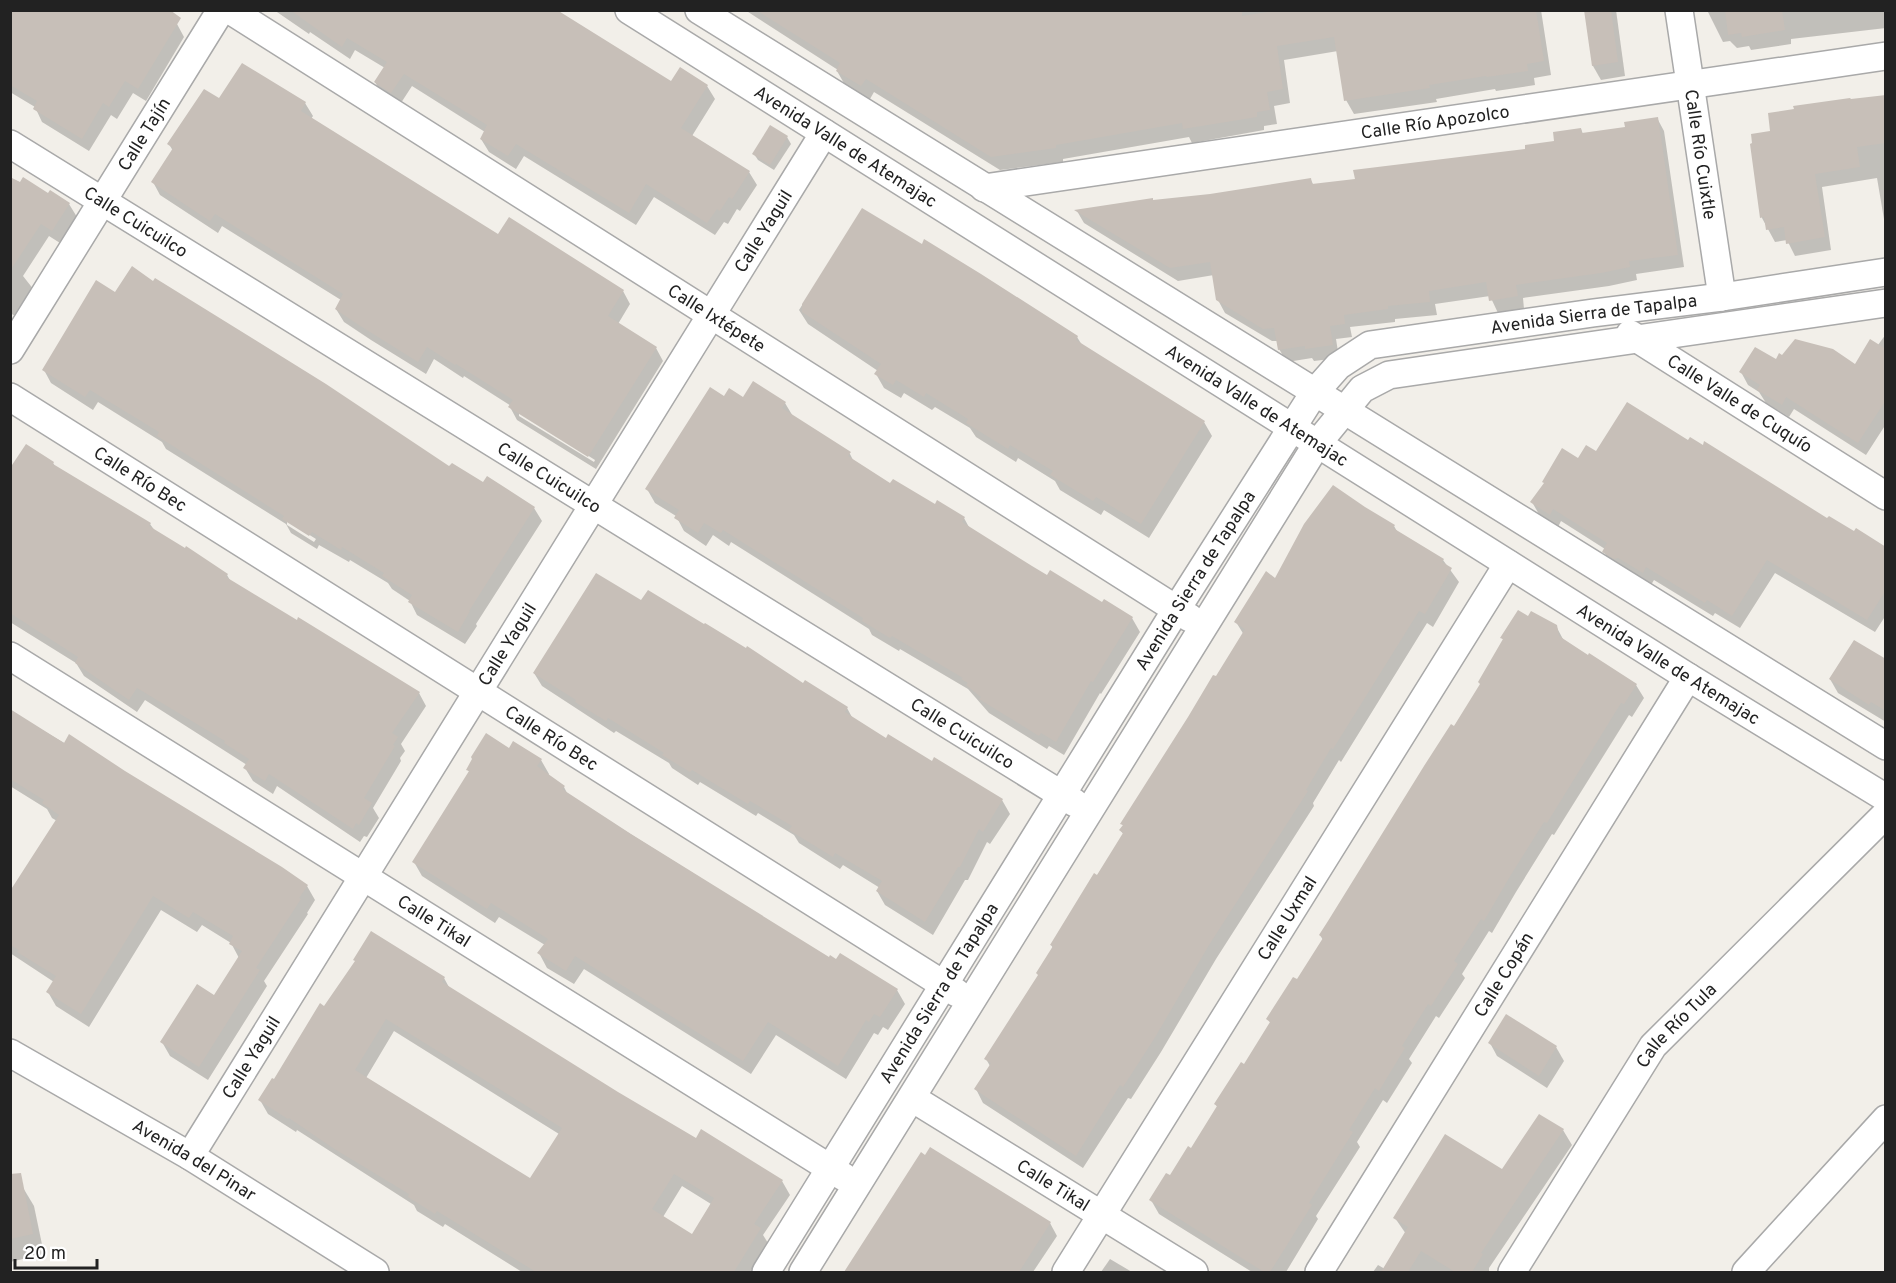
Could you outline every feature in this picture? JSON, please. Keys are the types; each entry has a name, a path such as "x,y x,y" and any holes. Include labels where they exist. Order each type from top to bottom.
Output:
{"street":[{"name":"Calle Tajín","path":"10,350 221,10"},
{"name":"Calle Ixtépete","path":"230,10 1204,627"},
{"name":"Avenida Valle de Atemajac","path":"629,10 1688,677 1886,798"},
{"path":"699,10 1886,746"},
{"name":"Calle Río Cuixtle","path":"1679,10 1722,297"},
{"name":"Calle Río Apozolco","path":"984,188 1886,56"},
{"name":"Calle Yaguil","path":"190,1156 824,133"},
{"name":"Calle Cuicuilco","path":"10,144 1089,812"},
{"name":"Avenida Sierra de Tapalpa","path":"765,1272 1176,610 1314,393 1338,366 1370,345 1886,272"},
{"name":"Avenida Sierra de Tapalpa","path":"803,1272 1317,444 1362,389 1389,375 1886,303"},
{"name":"Calle Valle de Cuquío","path":"1593,313 1886,496"},
{"name":"Calle Río Bec","path":"10,397 971,1001"},
{"name":"Calle Uxmal","path":"1066,1272 1508,564"},
{"name":"Calle Tikal","path":"10,656 857,1185"},
{"name":"Calle Copán","path":"1319,1272 1688,677"},
{"name":"Calle Río Tula","path":"1512,1272 1653,1046 1886,814"},
{"name":"Avenida del Pinar","path":"10,1053 190,1156 375,1272"},
{"name":"Calle Tikal","path":"912,1098 1194,1272"},
{"path":"1746,1272 1886,1119"}],"building":[{"path":"10,10 170,10 181,18 138,89 125,81 109,107 103,103 82,139 33,109 37,101 10,85"},
{"path":"290,10 557,10 671,81 680,67 708,85 681,128 750,171 732,199 729,197 720,211 717,209 707,223 646,184 629,213 516,144 508,156 480,139 487,125 404,74 391,93 374,82 387,62 347,38 342,47"},
{"path":"756,10 1242,10 1242,16 1280,10 1536,10 1544,61 1527,64 1528,71 1429,85 1430,88 1344,101 1334,37 1277,46 1283,89 1267,92 1270,110 1257,112 1257,117 1183,129 1182,123 1056,145 1056,148 991,157 866,79 861,86 836,71 840,63"},
{"path":"1584,10 1611,10 1618,62 1592,66"},
{"path":"1725,10 1782,10 1785,30 1742,37 1741,33 1728,35"},
{"path":"242,63 306,102 301,111 498,234 509,217 624,290 608,316 657,347 588,457 508,407 513,400 427,347 418,362 362,327 335,309 343,294 215,214 210,221 151,182 173,148 167,144 204,89 219,98"},
{"path":"1886,95 1886,143 1857,147 1860,167 1815,174 1825,237 1786,244 1784,227 1766,230 1764,217 1760,218 1750,144 1752,143 1751,134 1770,131 1768,113 1794,109 1793,106"},
{"path":"1658,117 1678,255 1629,261 1630,267 1601,273 1516,285 1518,296 1489,301 1486,282 1429,291 1430,302 1388,306 1388,309 1344,315 1345,324 1330,326 1333,345 1278,350 1274,328 1263,329 1216,300 1210,262 1170,268 1074,210 1153,198 1153,200 1210,194 1311,178 1312,184 1355,179 1353,170 1525,149 1525,145 1554,141 1553,132 1581,128 1582,133 1625,127 1624,122"},
{"path":"770,125 788,136 770,165 752,154"},
{"path":"10,177 20,182 23,177 48,193 50,190 70,203 52,231 41,224 10,271"},
{"path":"862,208 922,244 924,239 981,274 1078,336 1076,340 1205,421 1141,524 1096,497 1093,501 1050,475 1053,471 1010,445 1008,449 966,423 968,419 926,393 924,397 896,380 893,385 874,374 881,364 802,312 802,304"},
{"path":"132,266 153,281 155,278 326,384 449,466 452,463 483,482 487,476 535,507 458,632 408,602 412,595 382,576 384,573 342,547 341,550 312,532 309,536 282,519 284,516 157,436 159,432 90,390 85,397 42,370 96,280 115,292"},
{"path":"1795,339 1833,349 1855,364 1870,339 1886,349 1886,400 1858,443 1786,397 1782,405 1757,390 1760,385 1739,372 1755,347 1776,359 1779,353 1782,355"},
{"path":"753,381 786,402 782,408 851,452 848,456 890,483 893,479 935,504 937,500 965,517 962,522 1047,575 1050,570 1102,602 1104,599 1133,617 1093,682 1091,681 1056,742 1041,733 1039,736 979,699 981,697 966,685 968,683 961,679 963,678 862,621 863,618 723,530 721,533 704,523 698,533 674,518 679,510 645,489 710,387 724,396 729,388 743,397"},
{"path":"1627,402 1688,440 1690,437 1703,445 1704,441 1827,518 1829,516 1854,531 1856,528 1886,547 1886,590 1867,620 1767,560 1732,616 1707,600 1705,603 1646,567 1643,573 1618,558 1614,559 1602,552 1607,543 1553,509 1550,515 1530,502 1544,483 1542,482 1562,448 1578,458 1586,445 1596,451"},
{"path":"26,444 54,462 53,464 151,523 149,526 185,548 186,546 228,574 226,577 297,620 298,617 420,692 392,733 398,737 393,745 395,746 364,798 372,803 359,825 356,823 353,829 269,774 265,781 243,768 249,759 224,743 225,741 137,688 129,700 75,663 78,657 10,613 10,468"},
{"path":"1333,485 1395,525 1393,528 1444,559 1442,562 1452,568 1425,614 1419,611 1333,749 1331,748 1306,790 1308,791 1209,945 1154,1039 1123,1087 1120,1085 1076,1156 974,1089 991,1063 984,1059 1038,975 1036,973 1053,946 1050,945 1094,873 1097,875 1123,833 1119,830 1123,825 1120,824 1213,675 1216,676 1245,629 1234,622 1266,571 1275,578 1304,524"},
{"path":"596,573 641,600 648,590 746,648 747,646 803,683 805,680 848,707 845,712 886,738 888,734 932,761 934,757 1003,799 983,832 979,829 960,867 925,922 876,891 882,881 835,853 833,857 789,830 792,826 750,801 748,804 692,770 690,772 662,755 664,753 608,718 606,721 533,673"},
{"path":"1518,610 1528,616 1531,611 1557,625 1559,636 1637,684 1624,704 1621,703 1547,823 1544,822 1484,921 1481,919 1454,961 1458,964 1431,1006 1428,1004 1402,1046 1405,1048 1379,1091 1375,1088 1349,1130 1353,1132 1309,1203 1312,1205 1270,1272 1264,1272 1149,1200 1166,1173 1170,1175 1188,1146 1191,1148 1217,1106 1214,1104 1241,1062 1244,1064 1270,1022 1266,1019 1293,977 1297,979 1323,938 1319,935 1424,766 1451,724 1454,726 1480,684 1478,682 1503,639 1500,638"},
{"path":"1854,640 1886,659 1886,711 1871,702 1869,705 1829,679"},
{"path":"10,709 64,743 69,734 308,885 256,968 260,970 199,1067 160,1042 197,984 214,995 242,951 229,944 233,936 193,912 189,918 153,896 81,1014 46,992 56,976 17,952 19,950 10,945 10,891 59,815 42,803 44,800 10,779"},
{"path":"486,733 509,748 513,741 542,759 537,766 565,786 562,789 631,834 829,957 830,955 836,959 840,953 898,989 880,1017 874,1014 869,1022 866,1020 838,1066 768,1022 743,1061 575,956 566,971 537,953 548,939 491,903 487,909 412,862 469,771 466,770 471,757"},
{"path":"371,931 445,977 442,982 618,1092 696,1138 701,1129 783,1180 754,1224 761,1228 734,1272 536,1272 437,1211 435,1214 408,1197 409,1194 258,1100 272,1078 274,1079 320,1003 324,1006 355,961 353,960","holes":["386,1019 562,1128 530,1178 355,1070","674,1174 714,1198 692,1234 652,1209"]},
{"path":"1506,1014 1557,1046 1539,1076 1488,1043"},
{"path":"1539,1114 1564,1129 1481,1253 1483,1254 1472,1272 1455,1272 1421,1251 1408,1272 1381,1272 1408,1227 1393,1218 1445,1134 1502,1169"},
{"path":"930,1147 1051,1222 1019,1272 844,1272 921,1152 925,1155"},
{"path":"21,1173 33,1234 10,1239 10,1174"}]}
